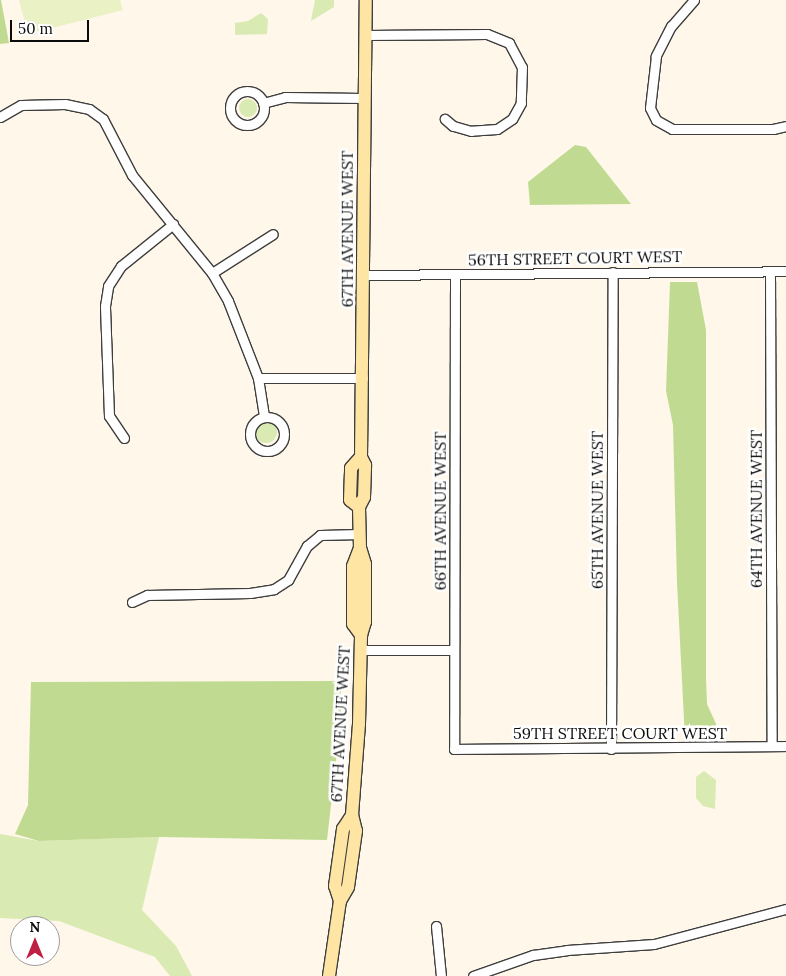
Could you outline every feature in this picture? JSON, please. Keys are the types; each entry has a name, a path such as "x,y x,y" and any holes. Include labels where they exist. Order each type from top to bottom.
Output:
{"street":[{"name":"67TH AVENUE WEST","path":"329,976 340,902 348,887 355,839 352,816 361,635 353,624 353,566 360,548 359,507 364,497 365,465 361,457 363,378 363,98 366,0"},
{"path":"694,0 672,26 656,56 650,108 656,120 672,129 773,129 786,126"},
{"path":"366,35 487,34 509,43 522,67 521,103 512,119 498,129 471,131 453,126 445,119"},
{"path":"263,103 285,96 363,98"},
{"path":"0,117 16,106 30,104 73,104 94,112 107,124 132,176 212,273 238,321 258,378 264,417"},
{"path":"124,438 109,416 105,306 108,286 120,266 173,224"},
{"path":"212,273 273,234"},
{"name":"64TH AVENUE WEST","path":"770,271 772,746"},
{"name":"56TH STREET COURT WEST","path":"363,275 786,271"},
{"name":"65TH AVENUE WEST","path":"611,749 613,272"},
{"name":"66TH AVENUE WEST","path":"454,749 455,274"},
{"path":"258,378 363,378"},
{"path":"132,602 147,595 250,593 274,589 288,580 307,546 320,535 360,534"},
{"path":"360,650 454,650"},
{"name":"59TH STREET COURT WEST","path":"454,749 786,746"},
{"path":"473,976 533,955 567,950 654,944 786,909"},
{"path":"436,926 441,976"}],"green space":[{"path":"0,0 9,43 0,44"},
{"path":"19,0 120,0 123,10 28,34"},
{"path":"315,0 334,0 334,7 311,21"},
{"path":"261,13 268,19 267,34 235,35 235,23 248,21"},
{"path":"244,99 252,99 257,104 255,115 244,117 239,112 239,104"},
{"path":"575,145 586,147 631,204 530,205 528,182"},
{"path":"670,282 697,282 706,330 706,678 707,704 717,726 715,739 685,739 677,583 673,425 666,391"},
{"path":"266,421 274,424 277,432 274,440 266,443 258,440 255,432 258,424"},
{"path":"341,681 341,717 327,840 159,837 39,841 15,834 28,805 31,682"},
{"path":"704,771 716,780 715,809 703,806 696,798 696,777"},
{"path":"0,834 39,841 159,837 142,910 176,946 192,976 170,976 155,957 60,921 60,916 10,916 10,919 0,918"}]}
